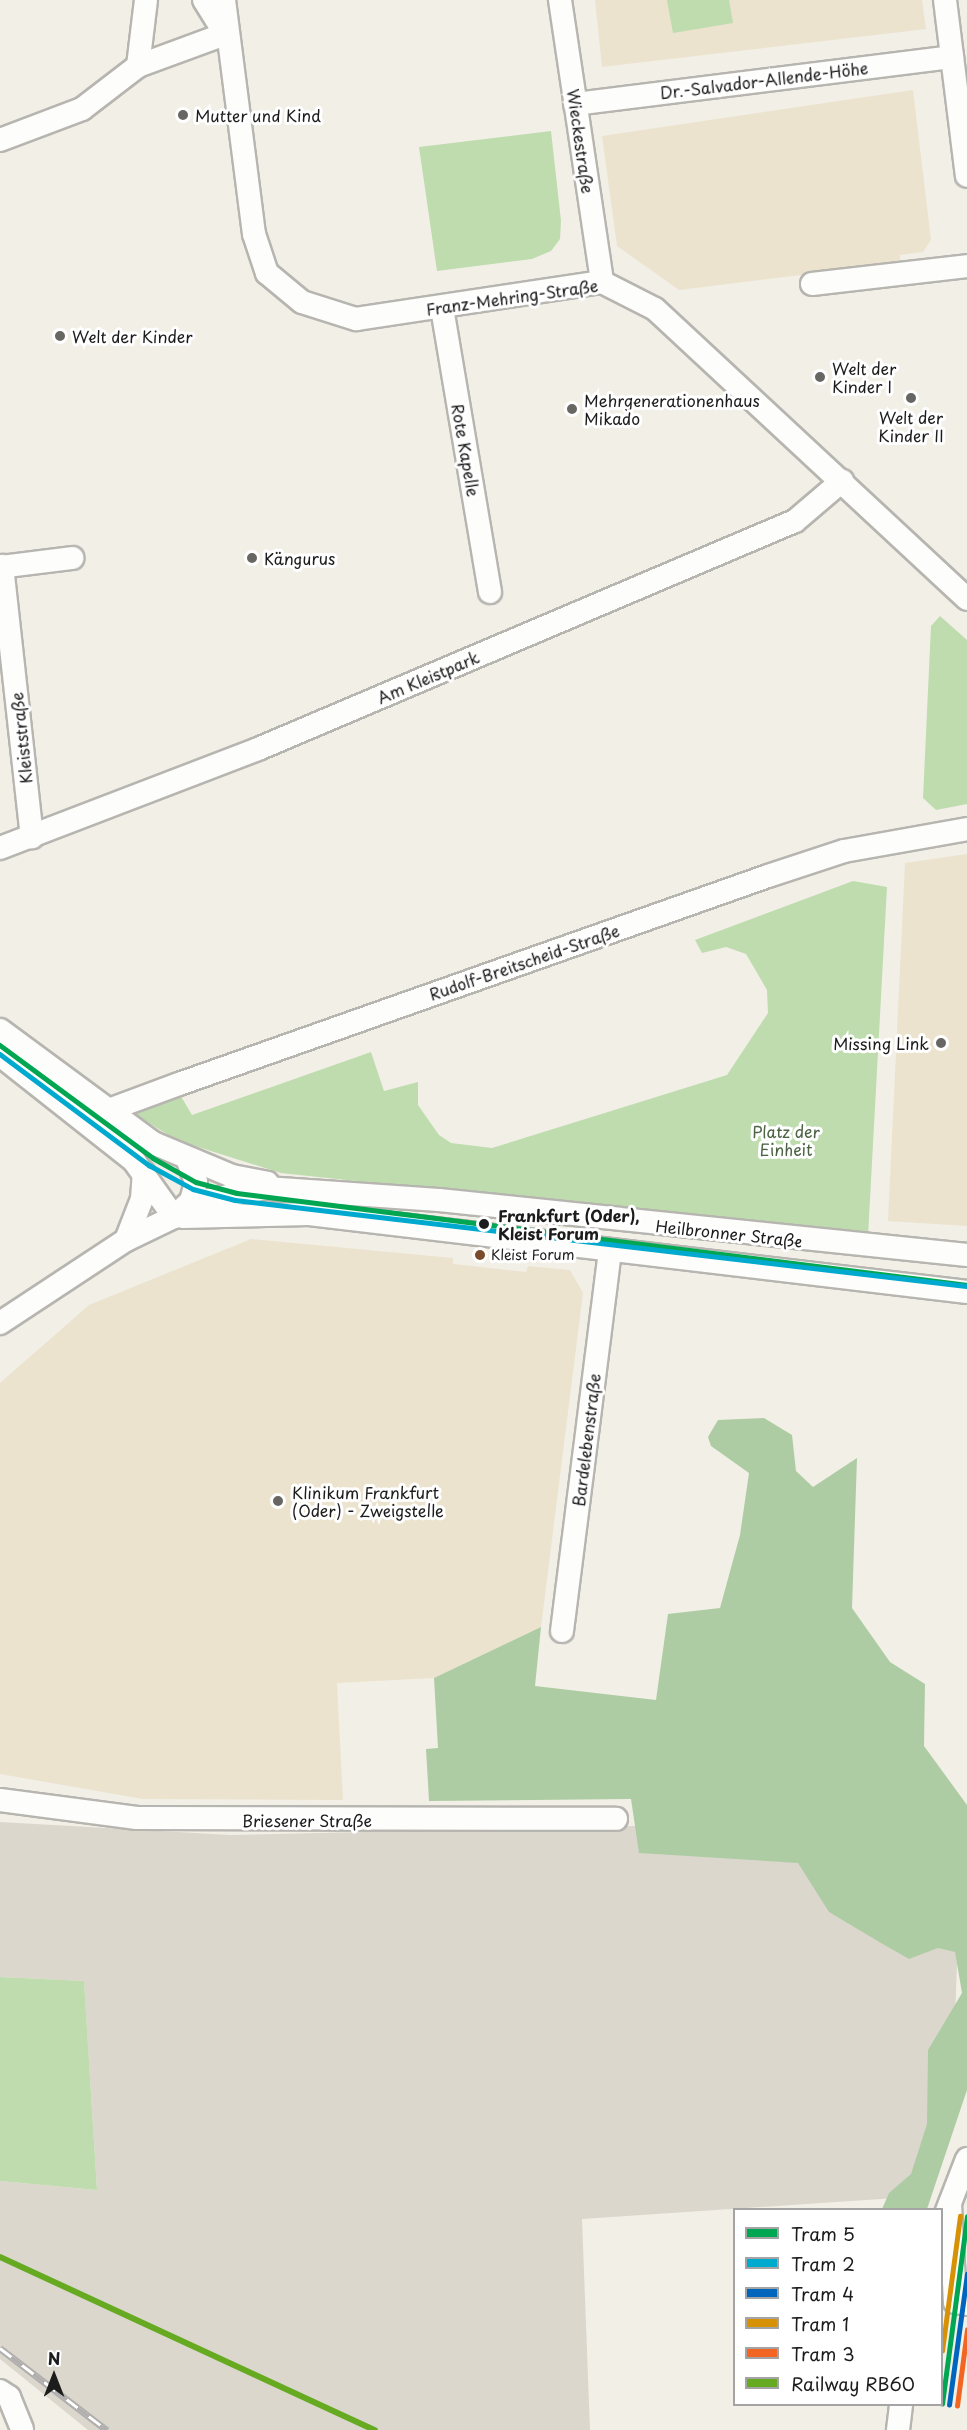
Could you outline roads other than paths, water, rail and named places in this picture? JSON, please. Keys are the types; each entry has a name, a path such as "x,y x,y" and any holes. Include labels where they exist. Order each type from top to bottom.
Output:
{"street":[{"path":"138,66 146,0"},
{"name":"Franz-Mehring-Straße","path":"204,0 225,33"},
{"name":"Franz-Mehring-Straße","path":"224,0 225,33 254,234 267,273 302,302 357,319 442,308 602,282 655,309 967,599"},
{"name":"Wieckestraße","path":"560,0 602,282"},
{"path":"945,0 967,176"},
{"path":"0,140 82,109 138,66 225,33"},
{"name":"Dr.-Salvador-Allende-Höhe","path":"575,104 952,57"},
{"path":"812,284 967,266"},
{"name":"Rote Kapelle","path":"442,308 490,592"},
{"name":"Am Kleistpark","path":"0,848 258,749 795,521 842,481"},
{"name":"Kleiststraße","path":"32,837 1,567 72,558"},
{"name":"Rudolf-Breitscheid-Straße","path":"99,1119 768,876 904,837 967,828"},
{"path":"0,1030 99,1119 144,1173 174,1217 191,1201 196,1182 187,1159"},
{"path":"0,1054 99,1119 187,1159 232,1176 292,1187"},
{"path":"126,1240 142,1199 144,1173"},
{"name":"Heilbronner Straße","path":"0,1323 126,1240 209,1200 292,1187 967,1255"},
{"name":"Heilbronner Straße","path":"174,1217 309,1214 967,1292"},
{"name":"Bardelebenstraße","path":"562,1631 610,1250"},
{"name":"Briesener Straße","path":"0,1800 136,1818 616,1820"},
{"path":"943,2222 967,2159"},
{"path":"950,2204 954,2300"},
{"path":"953,2266 967,2233"},
{"path":"0,2391 9,2397 22,2430"},
{"path":"898,2430 901,2406"}],"railway":[{"path":"0,2348 107,2430"}],"tram line":[{"name":"5","path":"0,1045 153,1158 196,1182 237,1193 967,1285"},
{"name":"2","path":"0,1054 149,1165 193,1189 235,1200 966,1286"},
{"name":"1","path":"943,2344 960,2216"},
{"name":"5","path":"943,2397 967,2217"},
{"name":"4","path":"949,2405 967,2274"},
{"name":"3","path":"957,2406 967,2330"}],"rail line":[{"name":"RB60","path":"0,2257 375,2430"}],"place":[{"name":"Mutter und Kind","path":"183,115"},
{"name":"Welt der Kinder","path":"60,336"},
{"name":"Welt der Kinder I","path":"820,377"},
{"name":"Welt der Kinder II","path":"911,398"},
{"name":"Mehrgenerationenhaus Mikado","path":"572,409"},
{"name":"Kängurus","path":"252,558"},
{"name":"Missing Link","path":"941,1043"},
{"name":"Frankfurt (Oder), Kleist Forum","path":"484,1224"},
{"name":"Kleist Forum","path":"480,1255"},
{"name":"Klinikum Frankfurt (Oder) - Zweigstelle","path":"278,1501"}],"park label":[{"name":"Platz der Einheit","path":"786,1140"}]}
